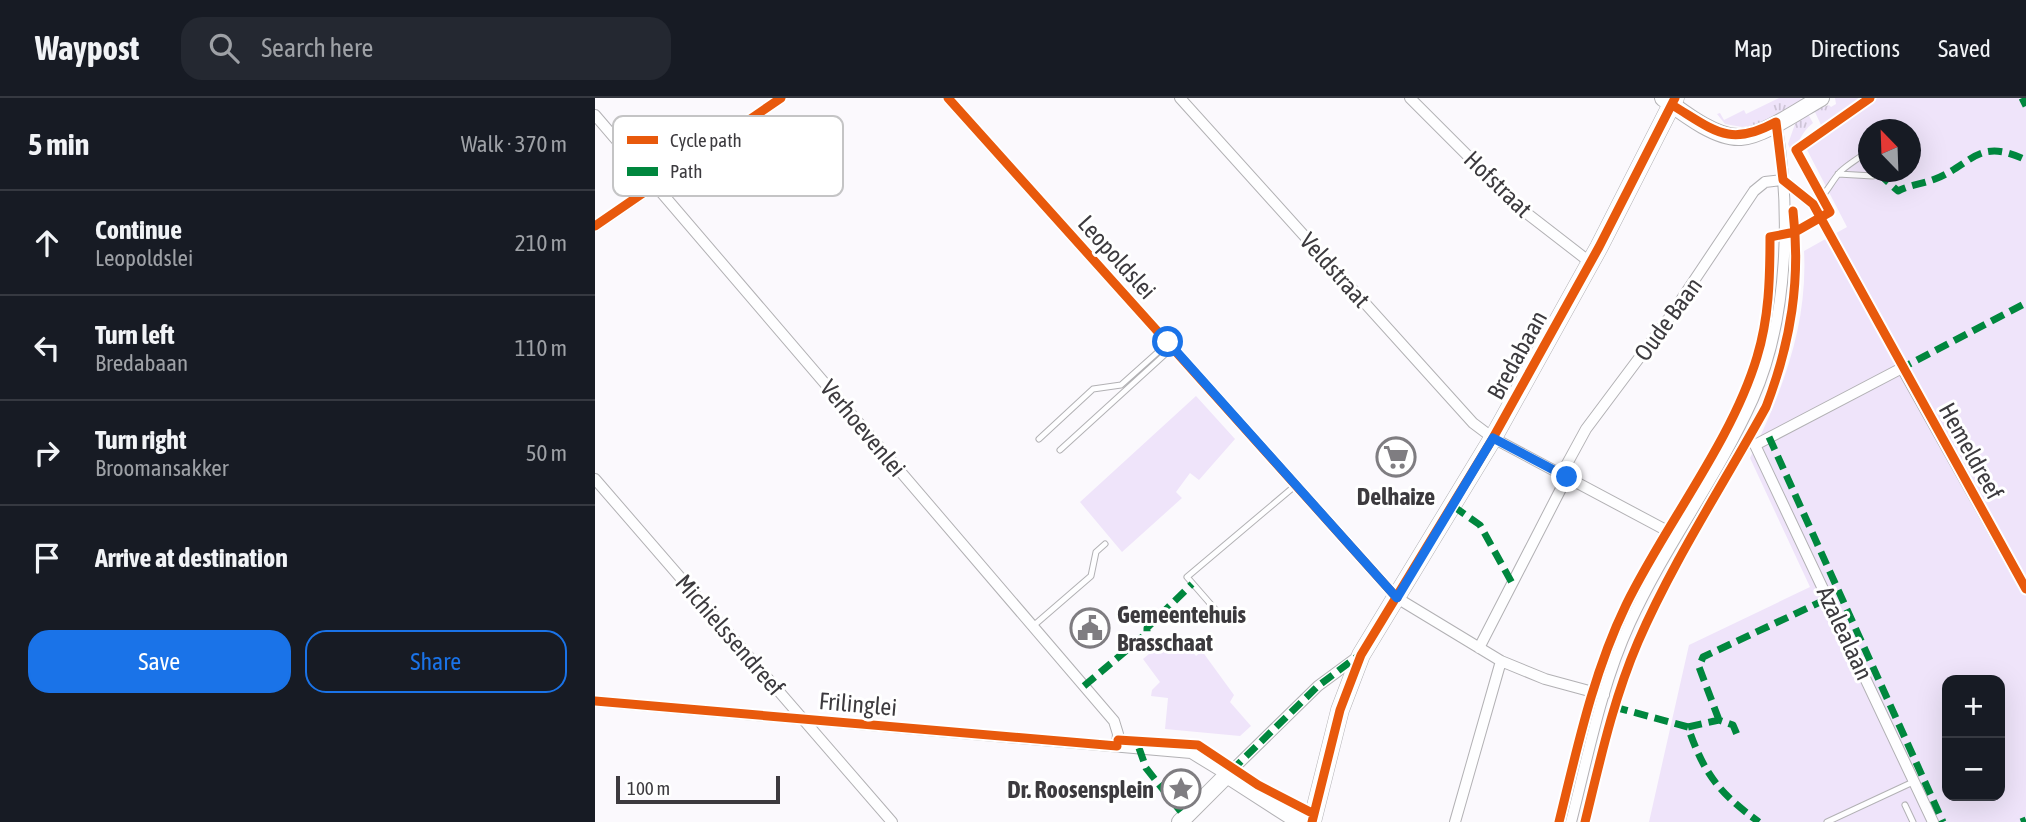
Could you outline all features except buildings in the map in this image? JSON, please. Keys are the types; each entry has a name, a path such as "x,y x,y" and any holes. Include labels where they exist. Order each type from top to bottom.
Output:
{"main road":[{"path":"1670,100 1727,135 1751,135 1821,98"},
{"name":"Bredabaan","path":"1313,822 1340,710 1361,655 1493,438 1591,263 1670,100"},
{"path":"1180,822 1227,775 1300,822"}],"street":[{"path":"755,116 781,98"},
{"name":"Leopoldslei","path":"948,98 1397,598"},
{"name":"Veldstraat","path":"1180,98 1473,424 1493,438 1677,536"},
{"name":"Hofstraat","path":"1410,98 1520,208 1591,263"},
{"name":"Verhoevenlei","path":"595,115 613,136"},
{"path":"1571,822 1604,695 1629,626 1736,434 1760,382 1776,328 1784,255 1783,180 1776,122"},
{"path":"1783,180 1798,189 1813,204 1823,222"},
{"name":"Oude Baan","path":"1479,648 1586,429 1669,318 1758,186 1783,180"},
{"path":"595,226 638,196"},
{"name":"Verhoevenlei","path":"665,196 1114,720 1118,734 1117,746"},
{"name":"Hemeldreef","path":"1755,444 1902,368 2026,589"},
{"path":"1736,434 1755,444"},
{"name":"Azalealaan","path":"1755,444 1933,822"},
{"name":"Michielssendreef","path":"595,479 892,822"},
{"path":"1397,598 1501,661 1545,679 1604,695"},
{"path":"1227,775 1318,686 1361,655"},
{"path":"1455,822 1501,661"},
{"name":"Frilinglei","path":"595,701 1191,753 1227,775"}],"lane":[{"path":"1813,204 1829,192 1838,174 1858,159"},
{"path":"1838,174 1858,175"},
{"path":"1039,439 1093,389 1121,385 1170,345"},
{"path":"1060,450 1170,345"},
{"path":"1221,616 1187,577 1296,485"},
{"path":"1032,627 1091,576 1096,552 1105,544"},
{"path":"1827,822 1915,782"},
{"path":"1905,805 1913,822"}],"green space":[{"path":"1779,98 1800,98 1802,101 1756,125 1742,127 1725,124 1717,114 1720,113 1724,120 1744,110 1746,114"},
{"path":"1835,98 1866,98 1822,127 1814,110 1829,105 1831,107 1836,104"},
{"path":"1877,98 2026,98 2026,822 1649,822 1689,645 1810,587 1750,458 1773,408 1791,358 1802,306 1804,251 1847,227 1805,146"},
{"path":"1808,114 1813,123 1793,148 1807,174 1803,176 1788,144 1795,124"},
{"path":"1196,396 1235,439 1199,480 1190,473 1176,492 1182,498 1122,552 1080,502"},
{"path":"1176,631 1196,656 1202,651 1234,695 1230,702 1251,726 1240,736 1165,729 1168,698 1151,696 1152,690 1160,682 1143,659"}],"marked path":[{"path":"2022,98 2026,106"},
{"path":"1888,182 1898,191 1935,179 1986,152 1997,151 2026,160"},
{"path":"1901,364 1902,368 2026,303"},
{"path":"1769,437 1943,822"},
{"path":"1453,506 1480,525 1512,583"},
{"path":"1084,686 1147,633 1147,628 1192,584"},
{"path":"1719,720 1699,667 1703,657 1829,598"},
{"path":"1231,771 1318,686 1358,656"},
{"path":"1614,707 1688,727 1700,758 1723,792 1759,822"},
{"path":"1688,727 1719,720 1733,725 1738,737"},
{"path":"1139,748 1146,768 1185,817"},
{"path":"2021,822 2026,820"}],"cycle path":[{"path":"755,116 781,98"},
{"path":"948,98 1397,598"},
{"path":"1312,822 1340,710 1361,655 1493,438 1599,247 1675,98"},
{"path":"1559,822 1587,712 1614,631 1642,575 1715,451 1746,388 1764,328 1770,237 1795,232 1830,212 1796,150 1870,98"},
{"path":"1672,105 1711,128 1734,135 1760,130 1776,122 1783,180 1813,204 2026,589"},
{"path":"595,226 639,196"},
{"path":"1585,822 1614,708 1638,642 1683,553 1766,407 1775,383 1788,335 1795,286 1793,211"},
{"path":"595,701 1117,746"},
{"path":"1118,740 1198,745 1258,785 1314,814"}],"place":[{"name":"Delhaize","path":"1396,457"},
{"name":"Gemeentehuis Brasschaat","path":"1090,628"},
{"name":"Dr. Roosensplein","path":"1181,789"}],"route":[{"path":"1168,342 1397,598 1493,438 1567,477"}]}
